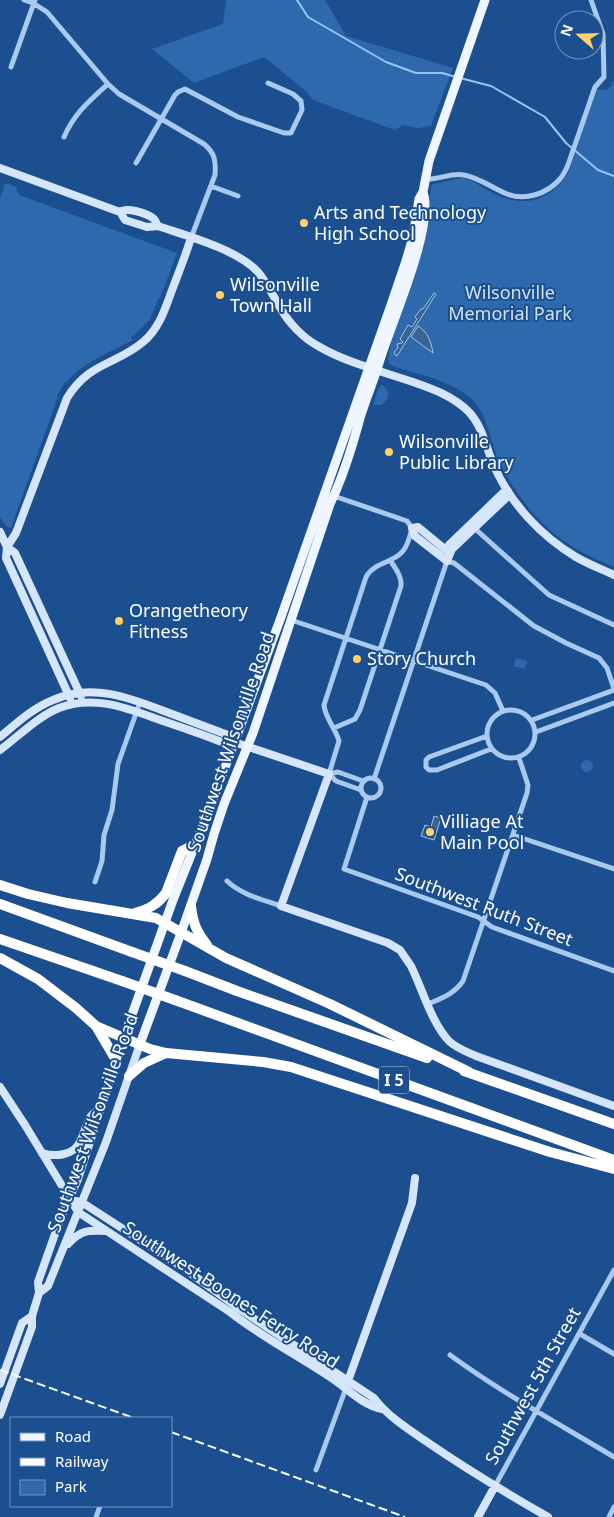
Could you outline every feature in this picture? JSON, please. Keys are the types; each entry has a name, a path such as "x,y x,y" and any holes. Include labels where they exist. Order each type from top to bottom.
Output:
{"highway":[{"path":"132,914 149,908 162,898 166,893 182,851 196,844"},
{"name":"I 5","path":"0,885 67,903 156,918 211,950 330,1004 469,1072"},
{"name":"I 5","path":"0,904 237,991 614,1124"},
{"name":"I 5","path":"191,906 194,925 198,934 211,950"},
{"name":"I 5","path":"0,938 614,1160"},
{"name":"I 5","path":"0,958 45,984 76,1008 96,1026 116,1060"},
{"name":"I 5","path":"96,1026 150,1049 166,1053 263,1062 291,1067 550,1152 614,1170"},
{"path":"129,1076 144,1063 166,1053"}],"main road":[{"name":"Southwest Wilsonville Road","path":"124,1037 280,620 329,494 352,449 373,369 406,261 415,226 418,200 423,192 433,150 485,0"},
{"name":"Southwest Wilsonville Road","path":"140,1044 191,906 224,804 253,733 330,504 329,494"}],"street":[{"path":"6,547 16,533 67,398 76,384 86,375 135,348 151,334 163,315 215,175 216,164 213,153 209,148 129,101 108,84 47,12 34,2 24,0"},
{"path":"425,179 464,175 479,180 505,194 526,197 538,194 554,186 564,174 595,87 604,77 603,34 591,0"},
{"path":"10,67 34,2"},
{"path":"136,163 175,95 185,89 238,116 290,134 302,110 301,101 293,94 268,83"},
{"path":"64,137 77,113 108,84"},
{"path":"0,168 120,212 127,209 137,212 152,218 158,226 236,255 256,270 283,313 313,343 335,355 436,390 462,406 473,416 495,467 508,491 523,512 548,538 577,558 614,575"},
{"path":"211,186 238,196"},
{"path":"374,778 447,559 448,545 506,498 508,491"},
{"path":"329,494 407,521 415,536 534,626 599,658 607,668 614,689 532,720"},
{"path":"472,526 549,595 614,625"},
{"path":"281,906 329,774 339,741 324,706 346,638 369,572 376,566 403,552 412,528"},
{"path":"0,532 6,547 6,558 72,704"},
{"path":"6,547 14,553 84,702"},
{"path":"334,728 354,719 358,715 380,649 401,581 390,560"},
{"path":"291,620 486,685 495,693 503,711"},
{"path":"0,736 43,705 55,699 79,692 103,692 140,702 228,734 234,742"},
{"path":"0,750 43,717 58,709 84,702 106,703 224,743 234,742 247,746 329,774 336,780 361,790"},
{"path":"95,882 102,861 104,834 114,800 118,764 140,702"},
{"path":"536,732 614,703"},
{"path":"517,710 532,720 536,738 527,753 519,758 505,758 499,756 491,749 487,736 489,724 493,718 503,711 517,710"},
{"path":"487,736 431,756 426,760 426,768 428,770 436,770 491,749"},
{"path":"428,1004 452,994 463,981 527,794 528,786 519,758"},
{"path":"329,774 338,772 363,781"},
{"path":"369,778 374,778 380,784 380,792 374,798 363,795 361,784 369,778"},
{"name":"Southwest Ruth Street","path":"367,797 344,869 478,917 492,927 614,971"},
{"path":"513,835 614,869"},
{"path":"227,881 236,889 245,893 380,939 400,950 408,961 443,1034 462,1050 614,1106"},
{"name":"Southwest Wilsonville Road","path":"0,1414 32,1327 32,1316 40,1293 38,1282 61,1218 78,1179 124,1037"},
{"name":"Southwest Wilsonville Road","path":"40,1293 48,1286 83,1203 140,1044"},
{"name":"Southwest Boones Ferry Road","path":"0,1087 78,1212 229,1311 289,1353 374,1398 382,1409 417,1435 495,1486 548,1517"},
{"path":"42,1153 53,1155 65,1154 76,1148 91,1116 103,1106"},
{"path":"316,1470 412,1203 415,1178"},
{"name":"Southwest Boones Ferry Road","path":"70,1199 83,1203 185,1269 347,1385"},
{"path":"63,1250 84,1231 106,1231"},
{"name":"Southwest 5th Street","path":"478,1517 614,1270"},
{"name":"Southwest Wilsonville Road","path":"0,1384 22,1323 32,1316"},
{"path":"580,1334 614,1354"},
{"path":"450,1355 536,1411 614,1457"},
{"path":"608,1517 614,1507"}],"green space":[{"path":"226,0 325,0 346,36 453,68 431,126 418,128 403,125 395,130 313,100 307,92 264,57 194,83 152,49 223,24"},
{"name":"Wilsonville Memorial Park","path":"614,80 614,567 567,543 542,523 522,499 505,473 498,459 482,413 473,400 446,383 393,366 389,363 388,359 392,335 428,210 431,186 454,179 467,179 494,194 517,201 537,199 546,195 555,189 569,171 596,89 607,90"},
{"path":"5,183 16,187 19,195 177,253 149,321 131,338 133,340 88,364 65,382 57,396 11,528 7,527 0,517 0,199"},
{"path":"382,384 389,394 381,405 373,405 378,389"},
{"path":"516,658 527,661 525,669 513,666"},
{"path":"585,760 589,760 593,766 589,772 585,772 581,768 581,764"}],"shaded area":[{"path":"434,293 436,294 397,356 395,355 394,352 398,348 397,344 403,342 400,339 408,325 412,327 417,319 415,317"},
{"path":"418,326 428,338 433,353 411,337"},
{"name":"Villiage At Main Pool","path":"434,816 441,818 434,840 421,836 425,825 431,827"}],"waterway":[{"path":"297,0 308,17 386,62 416,73 442,73 456,77"},
{"path":"460,78 491,86 545,117 566,143 598,170 614,176"}],"railway":[{"path":"0,1370 131,1417"},
{"path":"172,1432 405,1517"}],"place":[{"name":"Arts and Technology High School","path":"304,223"},
{"name":"Wilsonville Town Hall","path":"220,295"},
{"name":"Wilsonville Public Library","path":"389,452"},
{"name":"Orangetheory Fitness","path":"119,621"},
{"name":"Story Church","path":"357,659"},
{"name":"Villiage At Main Pool","path":"430,832"}]}
